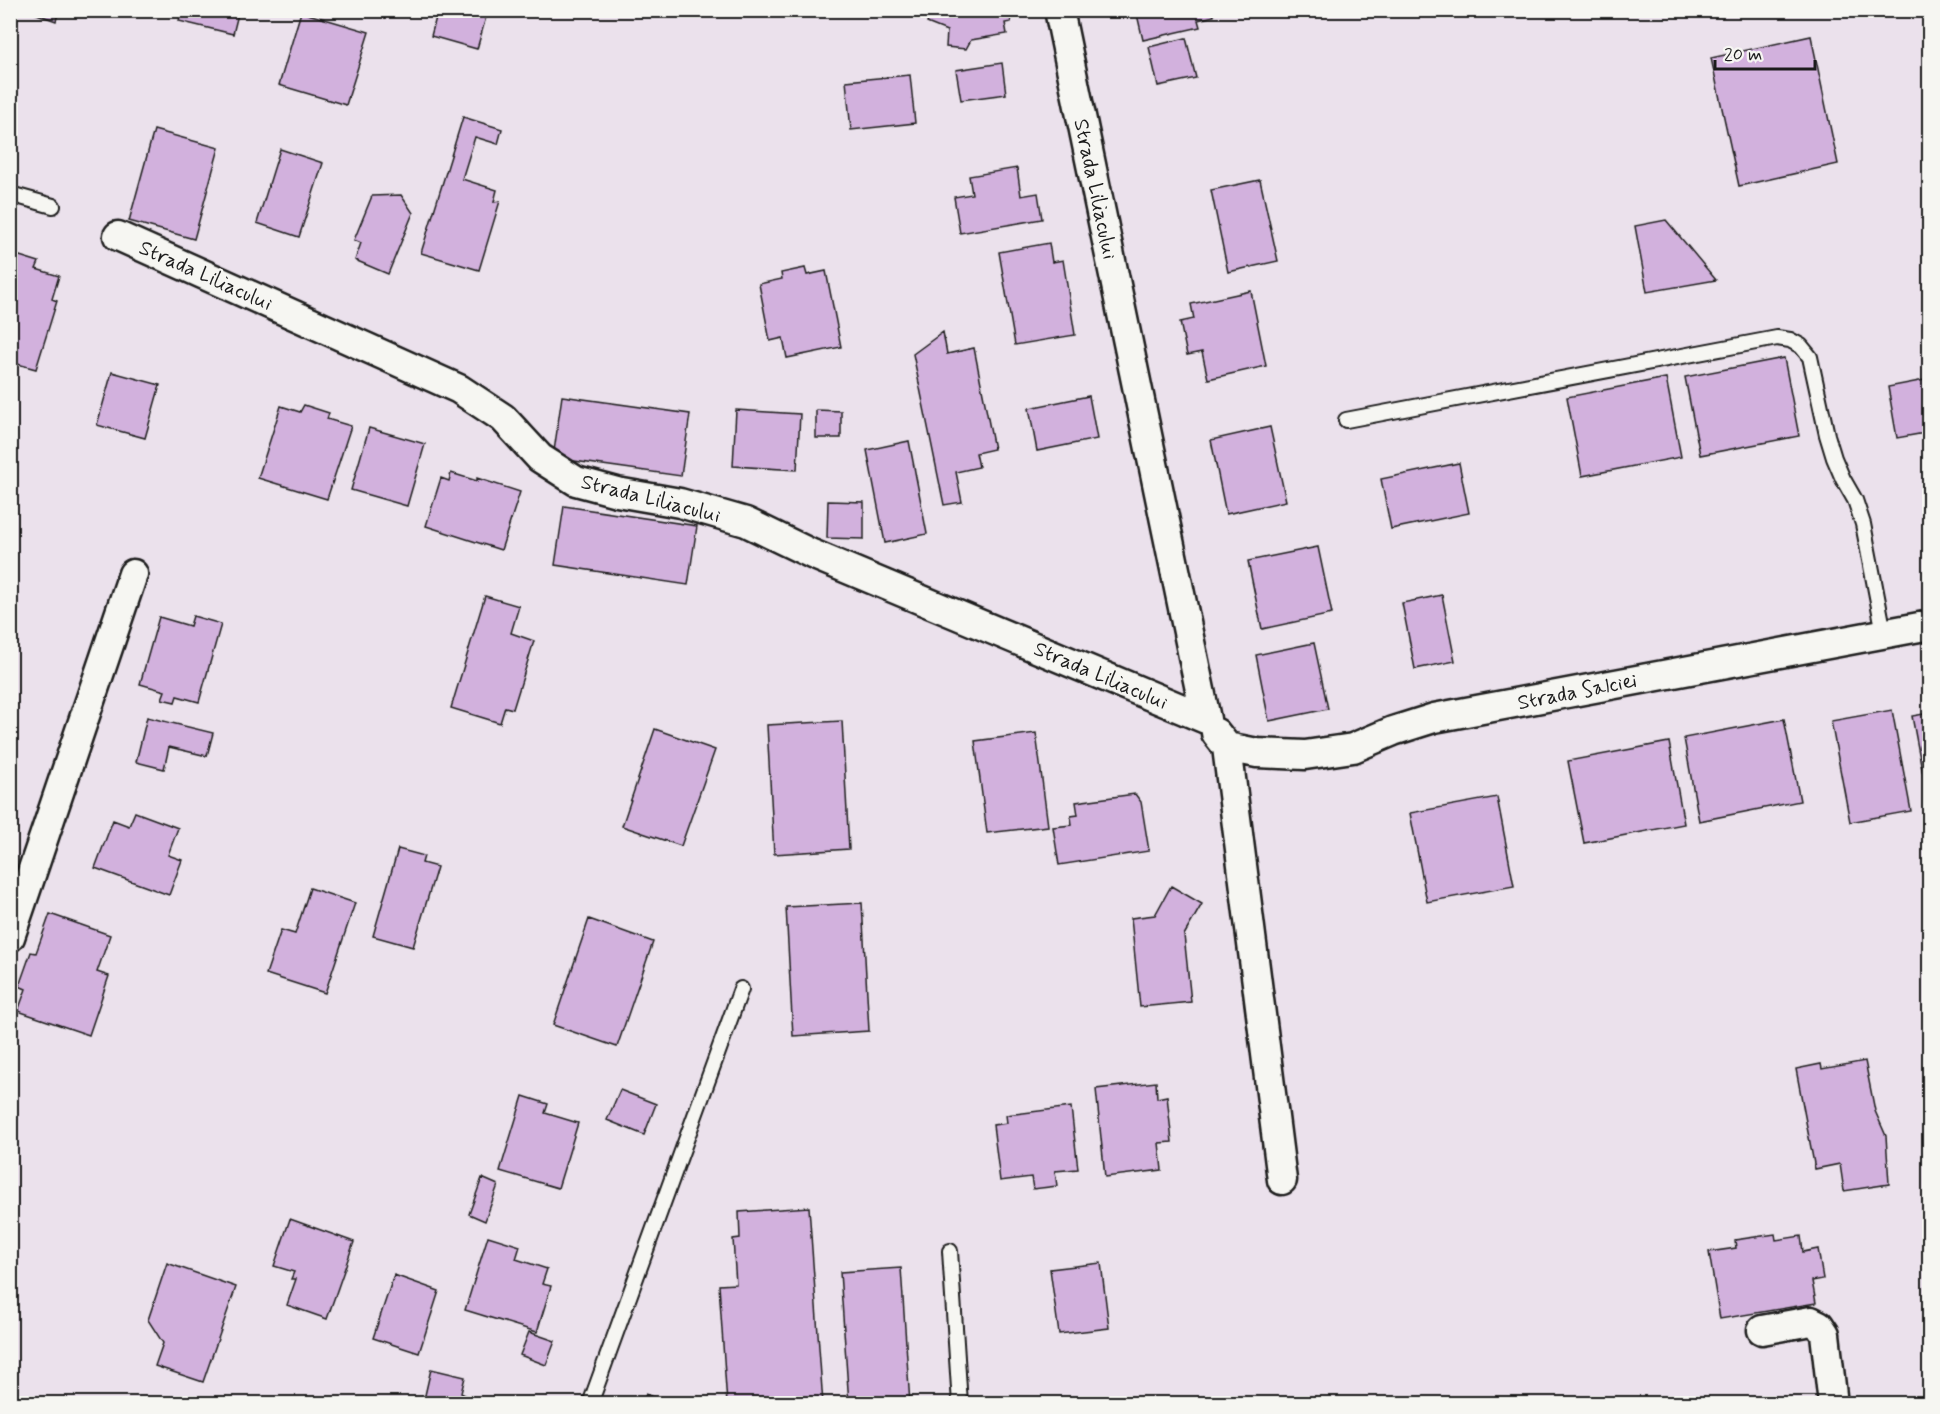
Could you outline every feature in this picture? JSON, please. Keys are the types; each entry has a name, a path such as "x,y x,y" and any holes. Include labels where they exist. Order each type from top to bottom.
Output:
{"street":[{"name":"Strada Liliacului","path":"1059,10 1206,719 1227,747 1282,1180"},
{"name":"Strada Liliacului","path":"118,236 459,390 503,418 540,458 576,481 617,492 680,503 746,522 812,554 1206,719"},
{"path":"10,938 133,574"},
{"name":"Strada Salciei","path":"1227,747 1257,753 1305,755 1353,748 1393,731 1434,718 1929,625"},
{"path":"1762,1330 1811,1320 1819,1324 1825,1334 1833,1404"}],"lane":[{"path":"10,194 53,206"},
{"path":"1346,420 1777,338 1790,340 1801,346 1810,357 1834,458 1855,500 1863,524 1884,633"},
{"path":"590,1404 741,989"},
{"path":"950,1251 960,1404"}],"building":[{"path":"26,10 59,10 56,21"},
{"path":"181,10 239,10 233,34 179,21"},
{"path":"438,10 488,10 477,49 431,36"},
{"path":"932,10 1009,10 1011,22 1005,23 1007,34 971,40 966,49 946,47 947,31 927,23"},
{"path":"1136,10 1213,10 1214,16 1198,20 1200,27 1143,40"},
{"path":"301,12 369,32 346,105 279,85"},
{"path":"1811,36 1838,164 1739,186 1711,58"},
{"path":"1186,38 1196,78 1158,86 1149,47"},
{"path":"1002,63 1006,94 961,100 956,70"},
{"path":"910,75 915,123 851,130 846,81"},
{"path":"463,117 502,129 498,144 475,137 462,179 497,190 494,202 500,201 479,270 421,253"},
{"path":"154,130 219,148 194,239 129,221"},
{"path":"280,149 323,163 299,237 257,223"},
{"path":"1017,168 1021,196 1038,193 1042,219 960,233 954,197 972,194 969,176"},
{"path":"1260,180 1278,261 1228,272 1211,190"},
{"path":"401,195 413,213 388,274 355,260 361,243 354,240 372,196"},
{"path":"1666,220 1716,280 1647,292 1635,226"},
{"path":"1049,243 1052,262 1063,260 1075,335 1015,345 999,252"},
{"path":"10,253 39,262 36,269 59,276 52,299 57,301 36,369 10,362"},
{"path":"805,268 807,275 826,271 841,347 787,358 783,338 770,341 759,284 782,279 781,273"},
{"path":"1251,291 1266,366 1208,379 1202,352 1187,355 1180,322 1194,319 1191,304"},
{"path":"943,332 947,354 974,348 994,449 976,453 979,467 956,472 962,502 944,505 913,354"},
{"path":"1784,358 1799,436 1700,455 1685,377"},
{"path":"112,372 160,385 145,438 97,425"},
{"path":"1666,378 1681,457 1582,476 1567,397"},
{"path":"1930,379 1930,432 1897,438 1888,387"},
{"path":"562,396 690,414 681,476 553,458"},
{"path":"1089,396 1097,439 1037,451 1029,408"},
{"path":"304,405 329,413 327,419 351,426 327,499 258,478 281,406 300,412"},
{"path":"736,410 800,414 797,470 733,466"},
{"path":"816,410 841,411 841,438 816,438"},
{"path":"1270,427 1286,501 1226,514 1211,440"},
{"path":"369,428 425,444 407,506 351,490"},
{"path":"909,441 927,534 885,543 867,450"},
{"path":"1459,463 1469,513 1391,529 1381,479"},
{"path":"451,473 477,481 477,478 520,492 501,550 426,526 441,478 449,481"},
{"path":"828,501 864,502 864,539 827,538"},
{"path":"564,506 697,526 688,585 555,565"},
{"path":"1318,547 1332,614 1262,629 1248,561"},
{"path":"1442,595 1455,661 1415,669 1402,603"},
{"path":"485,596 519,606 511,633 534,641 513,709 505,707 500,723 451,708"},
{"path":"193,616 221,624 199,702 177,696 175,702 162,699 165,691 140,684 159,617 190,626"},
{"path":"1314,643 1328,709 1269,721 1256,655"},
{"path":"1892,710 1911,811 1850,822 1831,721"},
{"path":"1930,713 1930,791 1926,791 1912,716"},
{"path":"147,717 213,733 207,756 169,747 164,769 136,762"},
{"path":"1784,719 1800,801 1699,821 1684,738"},
{"path":"842,721 849,849 774,854 767,725"},
{"path":"655,729 715,750 681,846 622,826"},
{"path":"1036,733 1048,826 987,833 975,741"},
{"path":"1669,742 1684,824 1584,843 1568,761"},
{"path":"1135,794 1141,802 1149,851 1059,865 1053,827 1072,825 1071,816 1078,815 1076,802"},
{"path":"1497,797 1514,886 1427,902 1410,813"},
{"path":"135,812 178,828 168,855 182,860 169,895 95,868 113,820 129,826"},
{"path":"398,849 424,856 422,863 437,867 413,947 373,936"},
{"path":"1171,886 1202,904 1184,935 1191,1002 1140,1007 1131,918 1155,915"},
{"path":"310,888 355,903 325,993 266,974 281,930 295,934"},
{"path":"862,903 869,1031 793,1036 786,907"},
{"path":"50,914 110,935 97,972 109,976 89,1035 18,1011 26,989 19,986 31,952 36,953"},
{"path":"589,919 653,942 617,1047 553,1025"},
{"path":"1865,1061 1875,1111 1886,1136 1889,1184 1844,1191 1840,1164 1815,1169 1796,1069 1821,1064 1822,1069"},
{"path":"1156,1082 1157,1098 1167,1096 1172,1142 1159,1143 1162,1170 1105,1177 1096,1089"},
{"path":"620,1090 656,1104 644,1135 607,1120"},
{"path":"523,1096 548,1104 545,1113 578,1123 558,1188 500,1171"},
{"path":"1071,1107 1078,1169 1055,1171 1057,1186 1033,1189 1031,1177 1000,1181 993,1125 1007,1123 1006,1115"},
{"path":"482,1178 498,1185 485,1221 469,1214"},
{"path":"809,1207 823,1404 727,1404 719,1285 736,1284 733,1239 740,1238 739,1212"},
{"path":"290,1219 354,1242 327,1319 287,1305 296,1279 291,1279 294,1272 274,1266"},
{"path":"1775,1234 1776,1240 1801,1236 1803,1252 1818,1249 1823,1279 1812,1281 1816,1303 1720,1319 1709,1252 1736,1248 1735,1240"},
{"path":"488,1236 520,1246 516,1259 547,1269 542,1284 551,1286 537,1332 465,1310"},
{"path":"167,1263 236,1287 203,1382 155,1366 163,1343 148,1320"},
{"path":"1101,1263 1109,1328 1059,1334 1050,1269"},
{"path":"901,1268 910,1404 849,1404 840,1272"},
{"path":"394,1275 439,1291 419,1353 373,1338"},
{"path":"529,1332 555,1341 546,1365 520,1355"},
{"path":"431,1369 465,1377 461,1393 481,1404 423,1404"},
{"path":"646,1394 672,1404 642,1404"}]}
